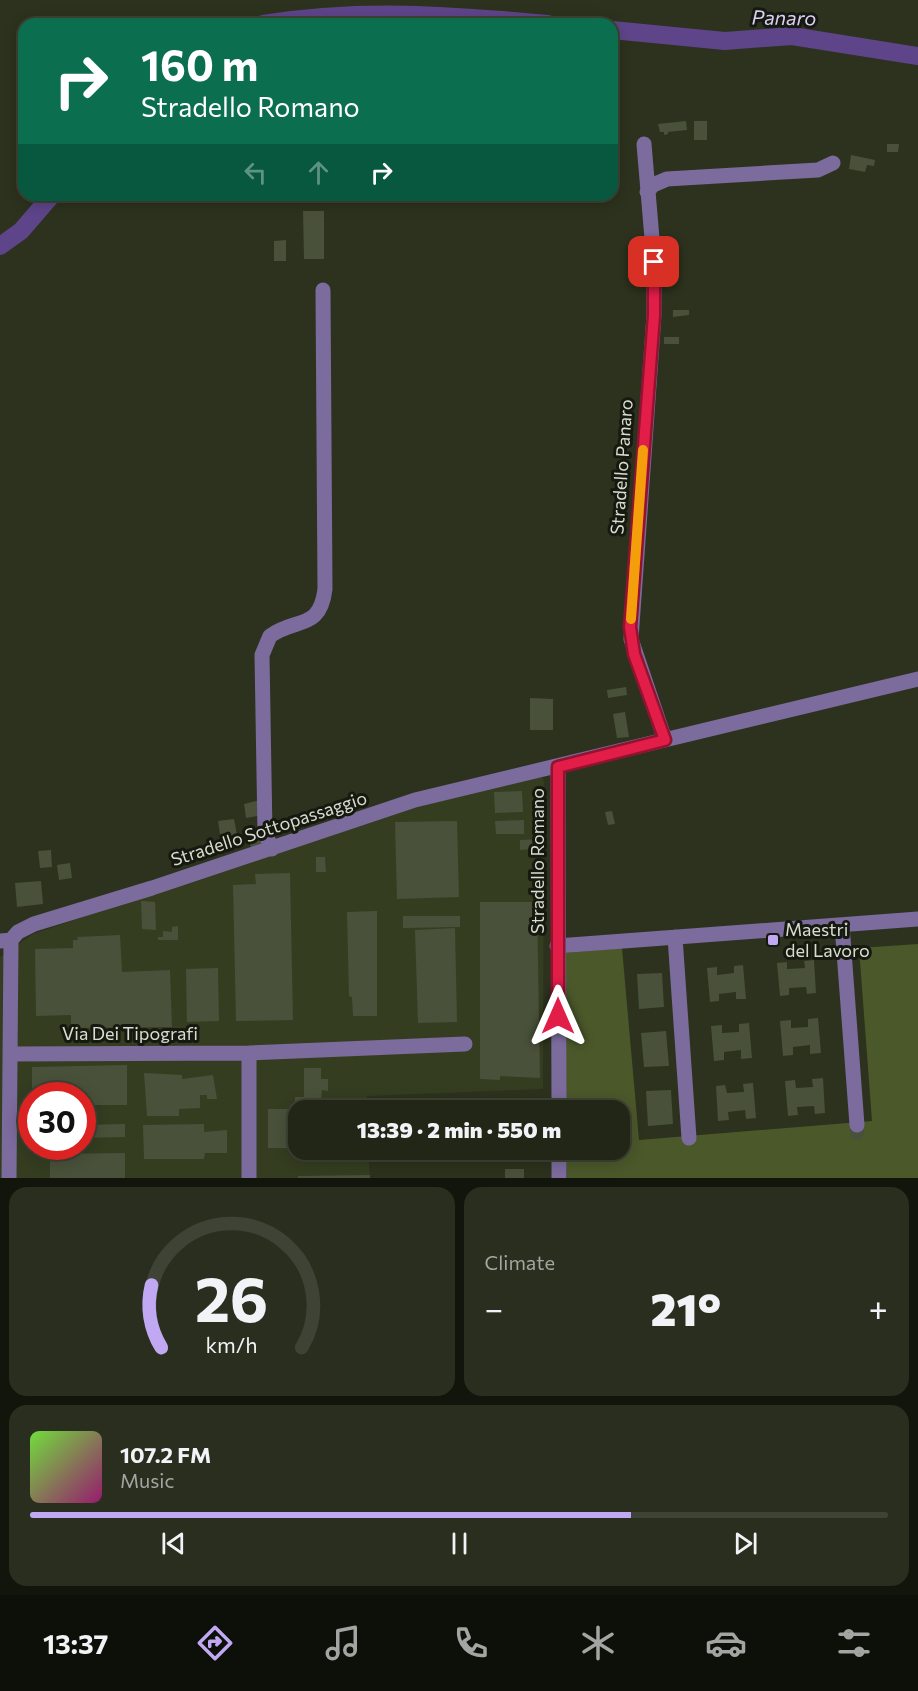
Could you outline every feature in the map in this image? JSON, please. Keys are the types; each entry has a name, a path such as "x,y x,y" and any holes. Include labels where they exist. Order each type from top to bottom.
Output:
{"street":[{"name":"Stradello Panaro","path":"644,144 654,262 654,315 631,639 665,740"},
{"path":"647,192 653,184 667,179 819,170 833,163"},
{"path":"272,849 265,833 262,655 264,645 277,631 297,626 318,615 323,605 325,589 323,290"},
{"name":"Stradello Romano","path":"559,1100 558,767 918,679"},
{"name":"Stradello Sottopassaggio","path":"6,941 34,924 272,849 415,800 558,767"},
{"path":"557,946 918,919"},
{"path":"842,925 857,1125"},
{"path":"675,937 689,1138"},
{"path":"6,941 10,1054 9,1178"},
{"name":"Via Dei Tipografi","path":"10,1054 249,1053 465,1044"},
{"path":"249,1053 249,1178"},
{"path":"559,1160 559,1178"}],"shaded area":[{"path":"537,777 543,778 543,1089 367,1096 367,1100 288,1100 288,1160 369,1160 370,1178 0,1178 0,957 33,934 383,815"},
{"path":"918,944 918,1178 567,1178 566,1160 630,1160 630,1100 565,1100 565,953 622,948 639,1140 872,1121 859,948"}],"building":[{"path":"686,121 687,130 668,132 664,135 664,132 660,132 658,124"},
{"path":"694,121 707,121 707,140 694,140"},
{"path":"887,144 899,144 898,152 887,152"},
{"path":"851,155 875,160 874,166 867,165 865,172 849,169"},
{"path":"303,211 324,211 324,259 304,259"},
{"path":"286,240 286,261 274,261 274,241"},
{"path":"673,310 689,310 689,315 673,317"},
{"path":"664,337 679,337 679,344 664,344"},
{"path":"626,687 627,695 608,698 607,690"},
{"path":"530,698 553,699 553,730 530,730"},
{"path":"625,712 629,737 617,738 613,714"},
{"path":"522,791 523,812 495,813 494,792"},
{"path":"260,800 263,815 246,818 244,804"},
{"path":"612,811 615,824 608,825 605,812"},
{"path":"234,819 239,845 222,847 218,821"},
{"path":"524,820 524,834 496,834 495,821"},
{"path":"457,821 459,897 397,899 395,822"},
{"path":"258,831 262,844 251,848 247,834"},
{"path":"545,839 546,848 520,850 520,840"},
{"path":"51,850 52,867 40,868 38,851"},
{"path":"316,857 325,857 326,872 316,872"},
{"path":"70,863 72,878 59,880 57,865"},
{"path":"290,873 293,1020 236,1021 233,885 256,884 255,874"},
{"path":"41,881 43,904 17,907 15,883"},
{"path":"141,901 155,902 156,930 142,929"},
{"path":"480,902 537,902 540,1078 500,1076 500,1080 480,1079"},
{"path":"377,911 377,1016 353,1016 352,997 349,996 347,912"},
{"path":"403,916 460,916 460,927 403,928"},
{"path":"178,926 178,940 158,940 158,937 163,937 163,931 172,932 172,927"},
{"path":"455,928 457,1022 418,1023 415,930"},
{"path":"120,935 122,972 170,970 172,1027 71,1028 71,1015 36,1016 35,949 73,948 73,940 78,940 77,937"},
{"path":"814,960 816,993 807,994 806,987 789,988 789,995 780,996 777,963 787,962 787,969 805,968 804,961"},
{"path":"743,965 746,999 736,999 736,992 719,994 719,1001 710,1002 707,968 717,967 717,975 734,973 734,966"},
{"path":"218,968 219,1021 187,1022 186,969"},
{"path":"662,973 664,1007 639,1009 637,974"},
{"path":"818,1018 821,1053 810,1054 810,1045 793,1047 793,1055 783,1056 780,1021 791,1020 791,1028 808,1027 808,1019"},
{"path":"749,1023 752,1058 741,1059 741,1050 724,1052 724,1060 714,1061 711,1026 722,1025 722,1033 739,1032 739,1024"},
{"path":"666,1031 669,1066 644,1067 641,1033"},
{"path":"127,1065 127,1105 96,1105 96,1082 32,1082 32,1067"},
{"path":"304,1068 321,1068 321,1079 328,1079 328,1091 322,1090 321,1100 295,1100 295,1097 304,1097"},
{"path":"144,1073 182,1075 182,1079 213,1075 217,1099 207,1099 207,1095 200,1095 200,1108 179,1109 179,1116 147,1116"},
{"path":"823,1078 825,1113 815,1114 814,1106 797,1107 798,1115 788,1116 785,1081 795,1080 796,1088 813,1087 812,1079"},
{"path":"753,1083 756,1118 746,1119 745,1110 728,1112 729,1120 718,1121 716,1086 725,1085 727,1093 744,1092 743,1084"},
{"path":"671,1090 673,1124 648,1126 646,1091"},
{"path":"268,1109 288,1109 288,1148 268,1148"},
{"path":"125,1124 125,1137 96,1138 96,1125"},
{"path":"204,1124 204,1132 227,1130 227,1153 205,1153 204,1159 144,1159 143,1125"},
{"path":"854,1126 860,1126 864,1133 860,1140 854,1140 850,1136 850,1130"},
{"path":"96,1153 125,1153 125,1178 50,1178 50,1160 96,1160"},
{"path":"460,1160 491,1160 491,1161 460,1162"},
{"path":"505,1169 524,1169 524,1178 505,1178"},
{"path":"370,1175 370,1178 298,1178 298,1176"}],"waterway":[{"name":"Panaro","path":"311,18 370,15 476,18"},
{"name":"Panaro","path":"618,31 725,41 792,36 918,56"},
{"name":"Panaro","path":"0,246 21,231 47,201"}],"slow traffic":[{"path":"631,619 643,450"}],"place":[{"name":"Maestri del Lavoro","path":"773,940"}],"route":[{"path":"558,1016 558,767 573,761 665,740 634,654 630,627 654,315 654,262"}]}
